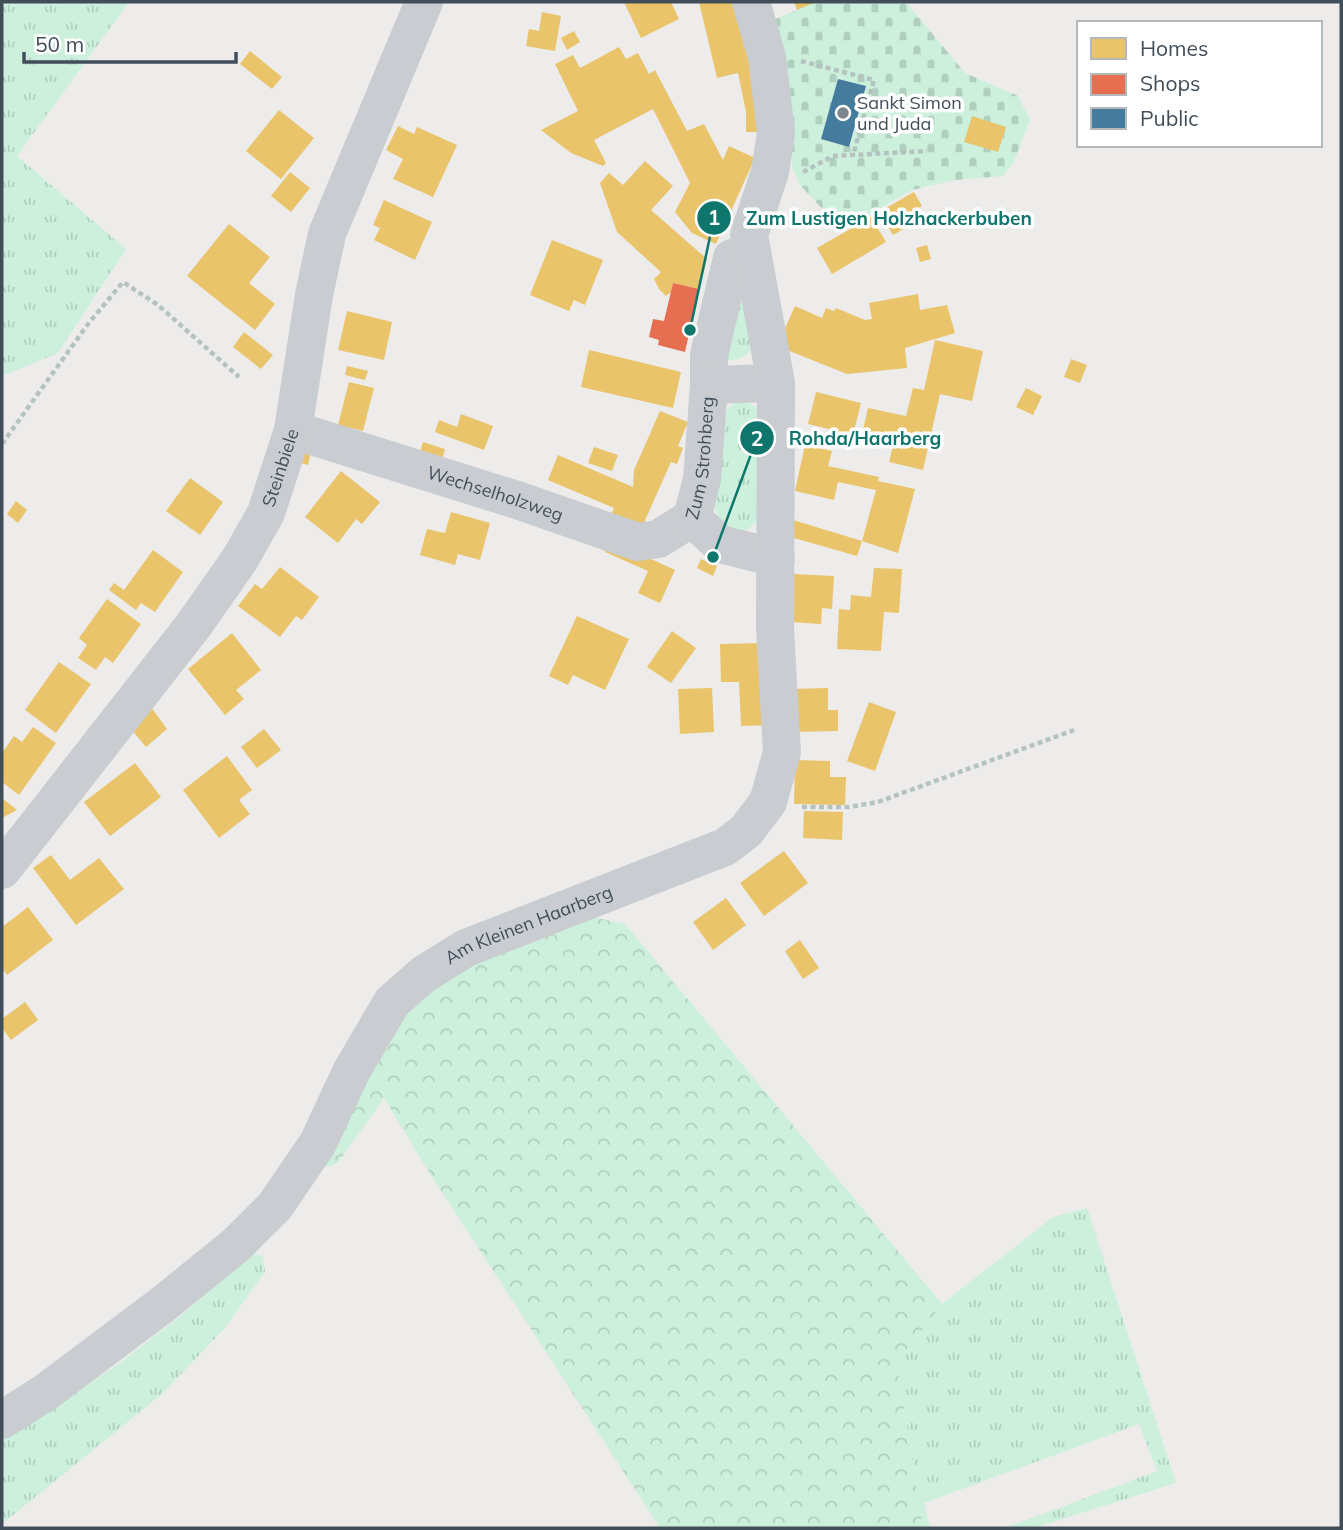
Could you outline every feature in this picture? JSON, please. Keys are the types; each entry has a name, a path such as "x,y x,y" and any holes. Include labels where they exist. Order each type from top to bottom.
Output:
{"street":[{"path":"751,2 767,57 776,133 770,173 749,235 776,383 776,558"},
{"name":"Steinbiele","path":"2,870 192,626 240,559 266,513 293,430 314,295 327,234 418,5"},
{"name":"Zum Strohberg","path":"753,259 733,258 709,355 702,479 692,518 720,544 776,558"},
{"name":"Zum Strohberg","path":"709,385 776,383"},
{"name":"Wechselholzweg","path":"293,430 517,500 638,542 658,539 692,518"},
{"name":"Am Kleinen Haarberg","path":"2,1420 78,1368 236,1244 275,1206 318,1143 371,1036 392,1002 424,974 466,948 725,847 746,831 768,802 782,752 775,629 776,558"}],"path":[{"path":"767,57 782,55 874,80 853,155"},
{"path":"833,156 927,151"},
{"path":"2,444 88,324 123,282 158,305 239,377"},
{"path":"800,807 849,807 878,802 1074,730"}],"green space":[{"path":"2,2 129,2 17,156 126,249 58,353 2,376"},
{"path":"816,2 906,2 965,73 1018,96 1030,120 1014,161 1003,176 955,180 912,190 842,230 799,184 793,169 773,20","holes":["838,79 866,87 849,147 821,139"]},
{"path":"741,283 752,348 744,357 725,361"},
{"path":"747,401 763,413 758,521 745,531 724,524 718,516 714,488 721,415 734,403"},
{"path":"588,916 625,924 942,1304 897,1363 923,1528 660,1528 425,1166 384,1098 338,1163 325,1167 391,1025 444,978"},
{"path":"1087,1208 1176,1483 1034,1528 1005,1528 1157,1471 1139,1424 924,1503 930,1528 923,1528 897,1363 942,1304 1053,1217"},
{"path":"251,1253 263,1256 265,1272 224,1329 162,1394 2,1524 2,1441 117,1365 182,1315"}],"building: Homes":[{"path":"624,2 671,2 679,19 641,38"},
{"path":"699,2 735,2 751,70 760,132 746,132 746,112 738,73 717,78"},
{"path":"794,2 816,2 797,10"},
{"path":"542,12 561,16 555,51 526,46 529,29 539,31"},
{"path":"574,31 580,42 567,50 561,38"},
{"path":"619,47 626,59 638,53 649,74 655,70 687,131 704,124 723,160 729,146 755,158 716,244 692,233 675,212 690,183 653,109 594,140 606,163 603,166 571,153 541,130 578,111 555,64 573,55 580,68"},
{"path":"250,51 282,77 272,89 240,64"},
{"path":"279,110 314,138 281,179 246,151"},
{"path":"972,116 1006,127 998,152 964,142"},
{"path":"398,126 414,134 417,127 457,145 433,197 393,179 403,159 386,150"},
{"path":"645,161 673,186 651,210 707,259 699,289 673,283 671,292 666,296 654,279 661,272 617,232 600,183 609,173 623,185"},
{"path":"290,172 310,188 291,212 271,196"},
{"path":"914,192 922,206 898,221 903,229 893,235 879,212"},
{"path":"384,200 432,222 415,260 374,240 380,228 373,225"},
{"path":"871,217 886,242 832,274 817,248"},
{"path":"229,224 270,257 249,283 275,304 255,330 187,276"},
{"path":"552,240 603,260 585,305 574,300 569,311 530,295"},
{"path":"927,245 931,259 920,262 916,248"},
{"path":"918,294 920,310 947,305 955,333 905,348 907,368 847,374 777,346 795,306 822,318 826,308 834,311 836,308 865,320 872,319 869,303"},
{"path":"347,311 392,322 384,360 338,350"},
{"path":"244,332 273,355 261,369 233,347"},
{"path":"935,340 983,351 972,401 940,394 923,470 889,462 895,438 863,430 868,408 906,416 913,388 924,390"},
{"path":"589,350 681,372 673,408 581,387"},
{"path":"1071,359 1087,365 1080,383 1064,377"},
{"path":"347,366 368,371 365,380 345,375"},
{"path":"349,382 374,388 363,431 338,425"},
{"path":"1026,388 1042,396 1033,415 1016,407"},
{"path":"816,392 861,403 853,435 808,424"},
{"path":"660,411 688,422 678,446 683,448 677,464 671,462 639,534 608,522 614,508 548,480 558,455 633,487 634,470"},
{"path":"461,414 493,426 484,450 435,432 439,420 457,427"},
{"path":"423,442 445,449 442,460 420,452"},
{"path":"805,445 832,451 828,466 879,477 878,481 915,489 898,553 862,541 876,490 838,482 834,500 795,491"},
{"path":"594,447 618,455 612,471 588,463"},
{"path":"298,448 311,451 308,465 294,461"},
{"path":"341,471 380,502 362,524 356,519 338,543 305,517"},
{"path":"190,478 223,502 200,535 166,511"},
{"path":"16,501 27,510 18,523 7,514"},
{"path":"451,512 490,523 480,560 458,554 455,565 420,555 427,529 445,533"},
{"path":"793,520 862,541 857,556 794,538"},
{"path":"610,540 675,570 660,603 638,593 648,571 605,552"},
{"path":"153,550 183,572 155,612 141,603 136,610 109,590 114,583 124,590"},
{"path":"701,559 717,566 713,576 697,568"},
{"path":"280,567 319,597 302,620 296,616 280,637 238,606 255,584 262,589"},
{"path":"874,568 902,569 899,613 884,612 881,651 837,649 839,609 850,610 851,595 871,597"},
{"path":"794,574 834,576 832,609 822,608 821,624 790,622"},
{"path":"107,599 141,624 113,663 105,657 96,670 78,658 87,645 79,638"},
{"path":"577,616 629,639 605,690 573,675 568,685 549,676"},
{"path":"672,631 696,648 671,683 647,667"},
{"path":"232,633 261,670 236,690 244,699 225,715 188,669"},
{"path":"765,643 768,725 741,726 739,682 721,682 720,644"},
{"path":"59,662 91,684 56,733 25,710"},
{"path":"712,688 714,732 680,734 678,689"},
{"path":"828,688 828,710 838,710 838,731 792,732 791,689"},
{"path":"869,702 896,712 875,771 847,761"},
{"path":"148,703 167,729 146,747 131,729"},
{"path":"33,727 56,743 19,795 2,782 2,753 14,736 22,742"},
{"path":"264,729 281,750 257,768 241,747"},
{"path":"227,756 252,790 239,800 250,814 219,838 183,790"},
{"path":"795,760 830,761 830,777 846,777 845,805 794,804"},
{"path":"135,763 161,797 110,836 84,802"},
{"path":"2,798 17,810 2,818"},
{"path":"804,811 843,812 842,840 803,838"},
{"path":"784,851 808,883 764,916 740,883"},
{"path":"51,855 70,880 99,858 124,889 76,925 33,868"},
{"path":"726,898 746,925 713,950 693,922"},
{"path":"28,907 53,940 7,975 2,968 2,927"},
{"path":"800,940 819,968 803,979 785,951"},
{"path":"25,1002 38,1020 11,1040 2,1028 2,1019"}],"building: Shops":[{"path":"673,283 699,289 685,352 658,345 659,340 649,337 653,319 664,321"}],"building: Public":[{"name":"Sankt Simon und Juda","path":"838,79 866,86 849,147 821,139"}],"place":[{"name":"Sankt Simon und Juda","path":"843,113"},
{"name":"Zum Lustigen Holzhackerbuben","path":"690,330"},
{"name":"Rohda/Haarberg","path":"713,557"}]}
